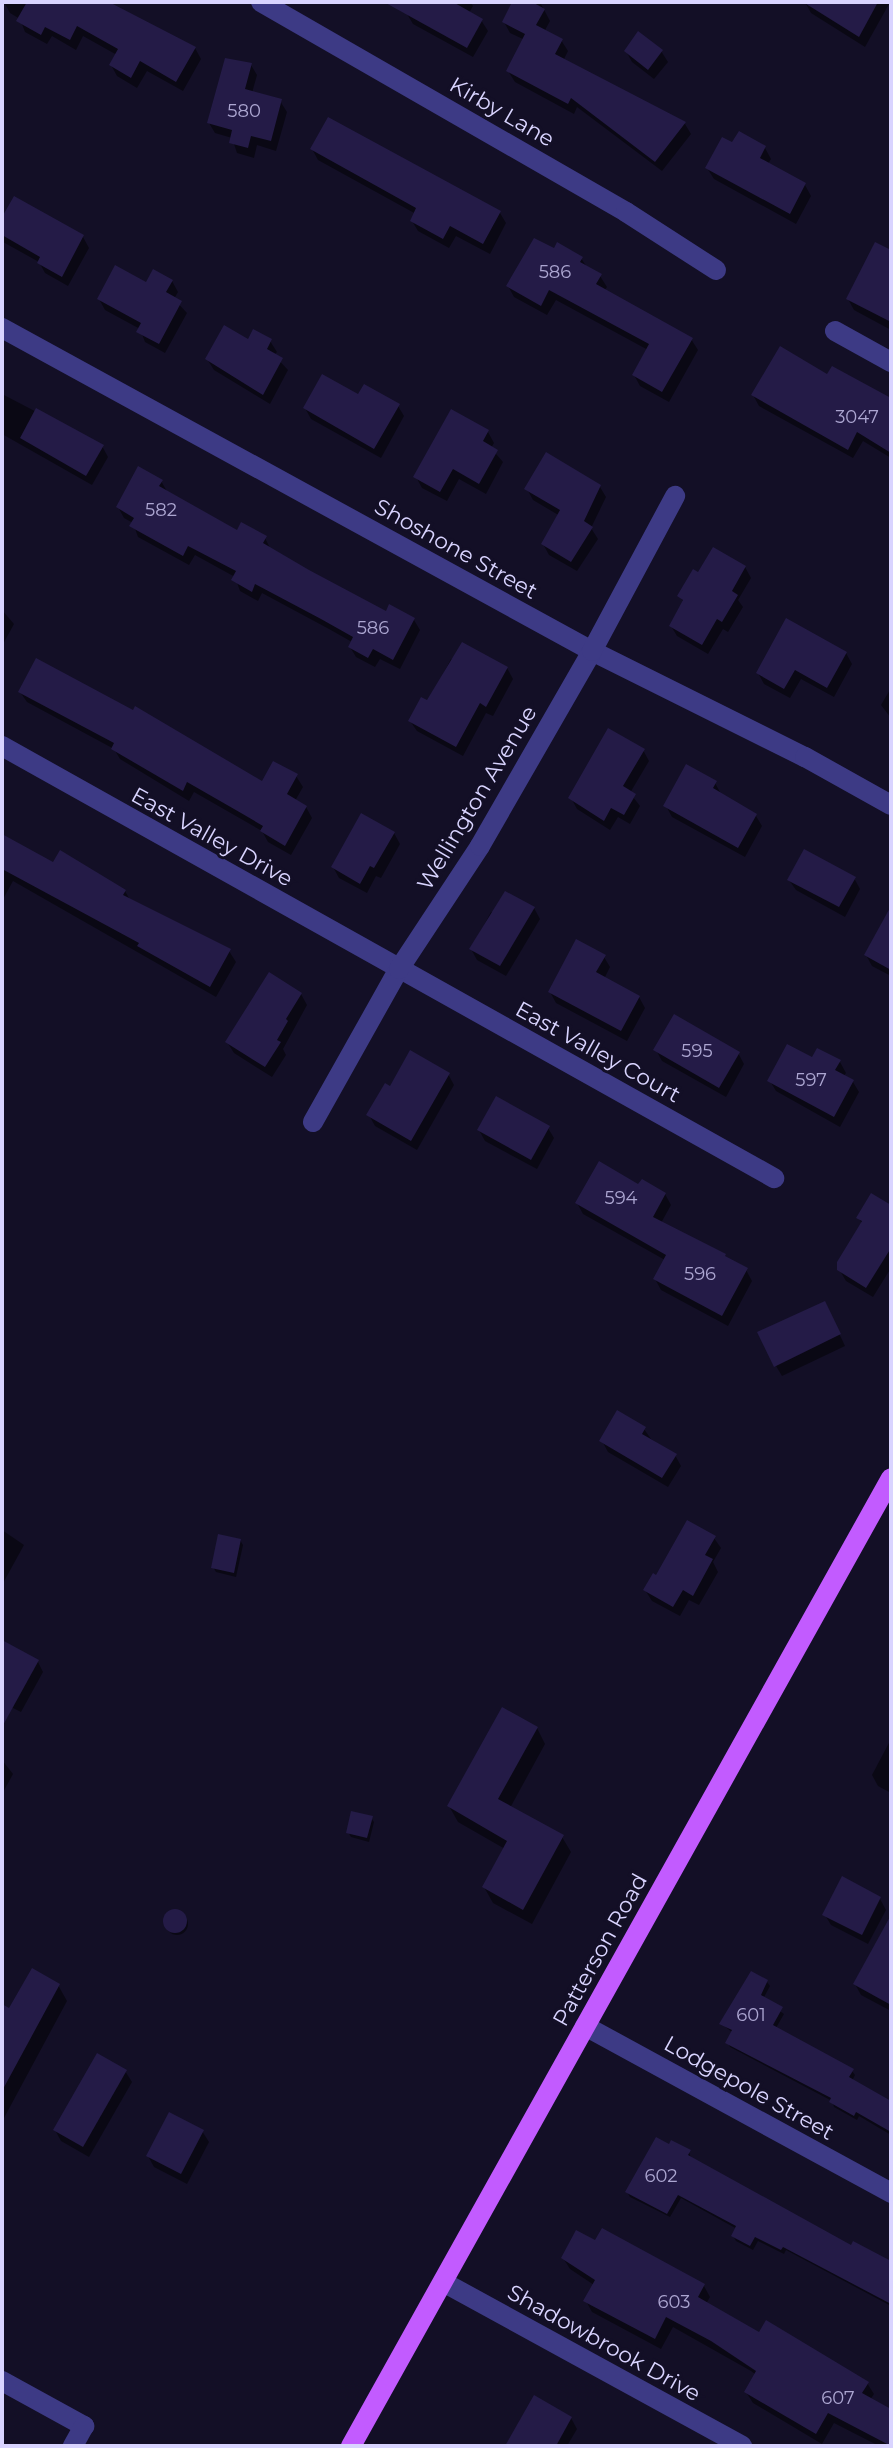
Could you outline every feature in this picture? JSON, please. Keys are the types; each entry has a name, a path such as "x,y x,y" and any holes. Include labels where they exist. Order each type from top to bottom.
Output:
{"main road":[{"name":"Patterson Road","path":"351,2446 891,1478"}],"street":[{"name":"Kirby Lane","path":"261,2 626,212 716,270"},
{"name":"Shoshone Street","path":"2,328 592,651 805,757 891,805"},
{"path":"835,331 891,362"},
{"name":"Wellington Avenue","path":"313,1122 399,969 480,846 592,651 675,496"},
{"name":"East Valley Drive","path":"2,746 399,969"},
{"name":"East Valley Court","path":"399,969 774,1178"},
{"name":"Lodgepole Street","path":"585,2026 891,2193"},
{"name":"Shadowbrook Drive","path":"443,2282 742,2446"},
{"path":"2,2381 84,2426 73,2446"}],"building":[{"path":"27,2 109,2 196,47 176,82 140,61 131,78 109,65 118,49 77,26 70,40 45,27 41,35 16,21"},
{"path":"384,2 453,2 483,19 467,48"},
{"path":"512,2 532,2 545,9 536,25 563,39 555,54 686,122 655,162 571,98 568,104 506,71 525,34 502,22"},
{"path":"803,2 878,2 859,37"},
{"path":"638,31 663,50 648,70 624,51"},
{"path":"225,58 252,63 245,89 282,99 271,141 251,136 248,148 229,143 232,130 207,123"},
{"path":"328,117 501,211 483,244 450,226 443,239 410,221 416,208 310,149"},
{"path":"739,131 766,146 760,158 806,183 790,214 705,168 722,137 732,142"},
{"path":"14,196 84,235 62,277 37,263 40,257 2,235 2,217"},
{"path":"534,238 554,248 557,242 583,257 580,262 602,274 596,284 693,338 662,392 632,375 649,344 549,290 541,306 506,286"},
{"path":"875,242 891,250 891,322 846,299"},
{"path":"115,265 146,282 153,269 173,280 166,292 182,301 159,344 136,332 141,323 97,299"},
{"path":"224,325 248,339 253,329 272,339 267,349 283,358 263,395 205,359"},
{"path":"780,346 827,374 832,366 891,398 891,453 857,432 848,450 751,395"},
{"path":"322,374 358,394 364,384 400,404 374,449 303,408"},
{"path":"36,408 104,445 86,476 20,438"},
{"path":"451,409 489,430 483,441 498,450 479,484 453,469 440,492 413,477"},
{"path":"546,452 601,485 584,521 593,527 571,562 541,544 560,510 524,489"},
{"path":"138,466 163,480 159,486 237,530 241,522 267,536 263,543 309,570 386,611 389,604 415,618 393,660 373,649 368,658 348,647 353,637 255,584 252,592 231,580 236,571 188,546 183,556 129,526 134,518 116,507"},
{"path":"713,547 746,566 732,591 738,595 722,622 717,619 702,645 669,626 683,600 677,596 693,569 698,572"},
{"path":"786,618 847,652 827,688 795,670 784,689 756,673"},
{"path":"462,642 508,667 486,707 480,703 456,747 408,721 421,697 427,700"},
{"path":"36,658 133,710 135,706 262,781 273,761 298,774 287,794 307,806 285,846 260,831 263,826 241,813 187,782 183,791 111,749 114,743 18,692"},
{"path":"608,728 645,749 623,786 636,794 624,815 611,808 604,821 568,798"},
{"path":"686,764 717,781 713,788 757,814 738,848 663,806"},
{"path":"361,813 395,832 374,868 370,866 360,884 331,867"},
{"path":"2,834 53,862 60,850 126,890 123,895 231,949 210,987 137,946 139,943 2,869"},
{"path":"804,849 856,877 839,907 787,880"},
{"path":"505,891 535,907 500,966 469,949"},
{"path":"891,906 891,970 864,955"},
{"path":"576,939 606,955 596,972 640,996 621,1031 548,992"},
{"path":"269,972 302,993 277,1040 281,1042 265,1067 225,1042"},
{"path":"674,1014 740,1052 719,1088 653,1050"},
{"path":"787,1044 812,1057 817,1048 841,1060 835,1070 854,1080 834,1117 767,1081"},
{"path":"410,1050 450,1073 411,1141 366,1115 385,1083 390,1086"},
{"path":"496,1096 550,1126 531,1160 477,1130"},
{"path":"599,1161 638,1184 642,1179 666,1193 653,1217 748,1268 722,1316 653,1279 666,1255 575,1203"},
{"path":"871,1193 891,1205 891,1248 866,1288 837,1270 837,1262 862,1221 856,1218"},
{"path":"825,1301 841,1334 774,1367 757,1332"},
{"path":"617,1410 646,1427 642,1434 677,1454 662,1478 599,1441"},
{"path":"687,1520 716,1536 705,1555 713,1559 693,1596 683,1590 673,1607 643,1590 653,1573 656,1575"},
{"path":"218,1534 241,1539 234,1573 211,1568"},
{"path":"2,1640 39,1660 2,1727"},
{"path":"502,1707 538,1727 498,1799 564,1835 523,1910 482,1887 507,1841 447,1806"},
{"path":"351,1811 373,1816 367,1838 346,1833"},
{"path":"842,1876 881,1897 862,1935 822,1915"},
{"path":"175,1909 184,1912 187,1921 184,1930 175,1933 166,1930 163,1921 166,1912"},
{"path":"891,1915 891,2005 853,1984"},
{"path":"32,1968 60,1984 2,2091 2,2004 9,2008"},
{"path":"751,1971 768,1980 761,1995 783,2007 773,2025 854,2069 849,2077 891,2101 891,2132 856,2112 854,2116 829,2102 831,2098 725,2043 732,2030 719,2024"},
{"path":"97,2053 127,2070 83,2147 53,2130"},
{"path":"169,2112 204,2130 181,2174 146,2156"},
{"path":"656,2137 669,2144 671,2140 691,2150 688,2155 851,2245 853,2241 891,2261 891,2304 783,2247 781,2250 755,2237 750,2246 731,2236 736,2226 678,2195 667,2214 625,2192"},
{"path":"602,2228 705,2284 698,2297 759,2332 766,2320 869,2382 862,2393 891,2409 891,2446 828,2413 816,2434 744,2392 756,2371 711,2341 666,2317 655,2339 583,2301 595,2280 561,2258 576,2230 595,2240"},
{"path":"534,2395 572,2417 556,2446 505,2446"}]}
